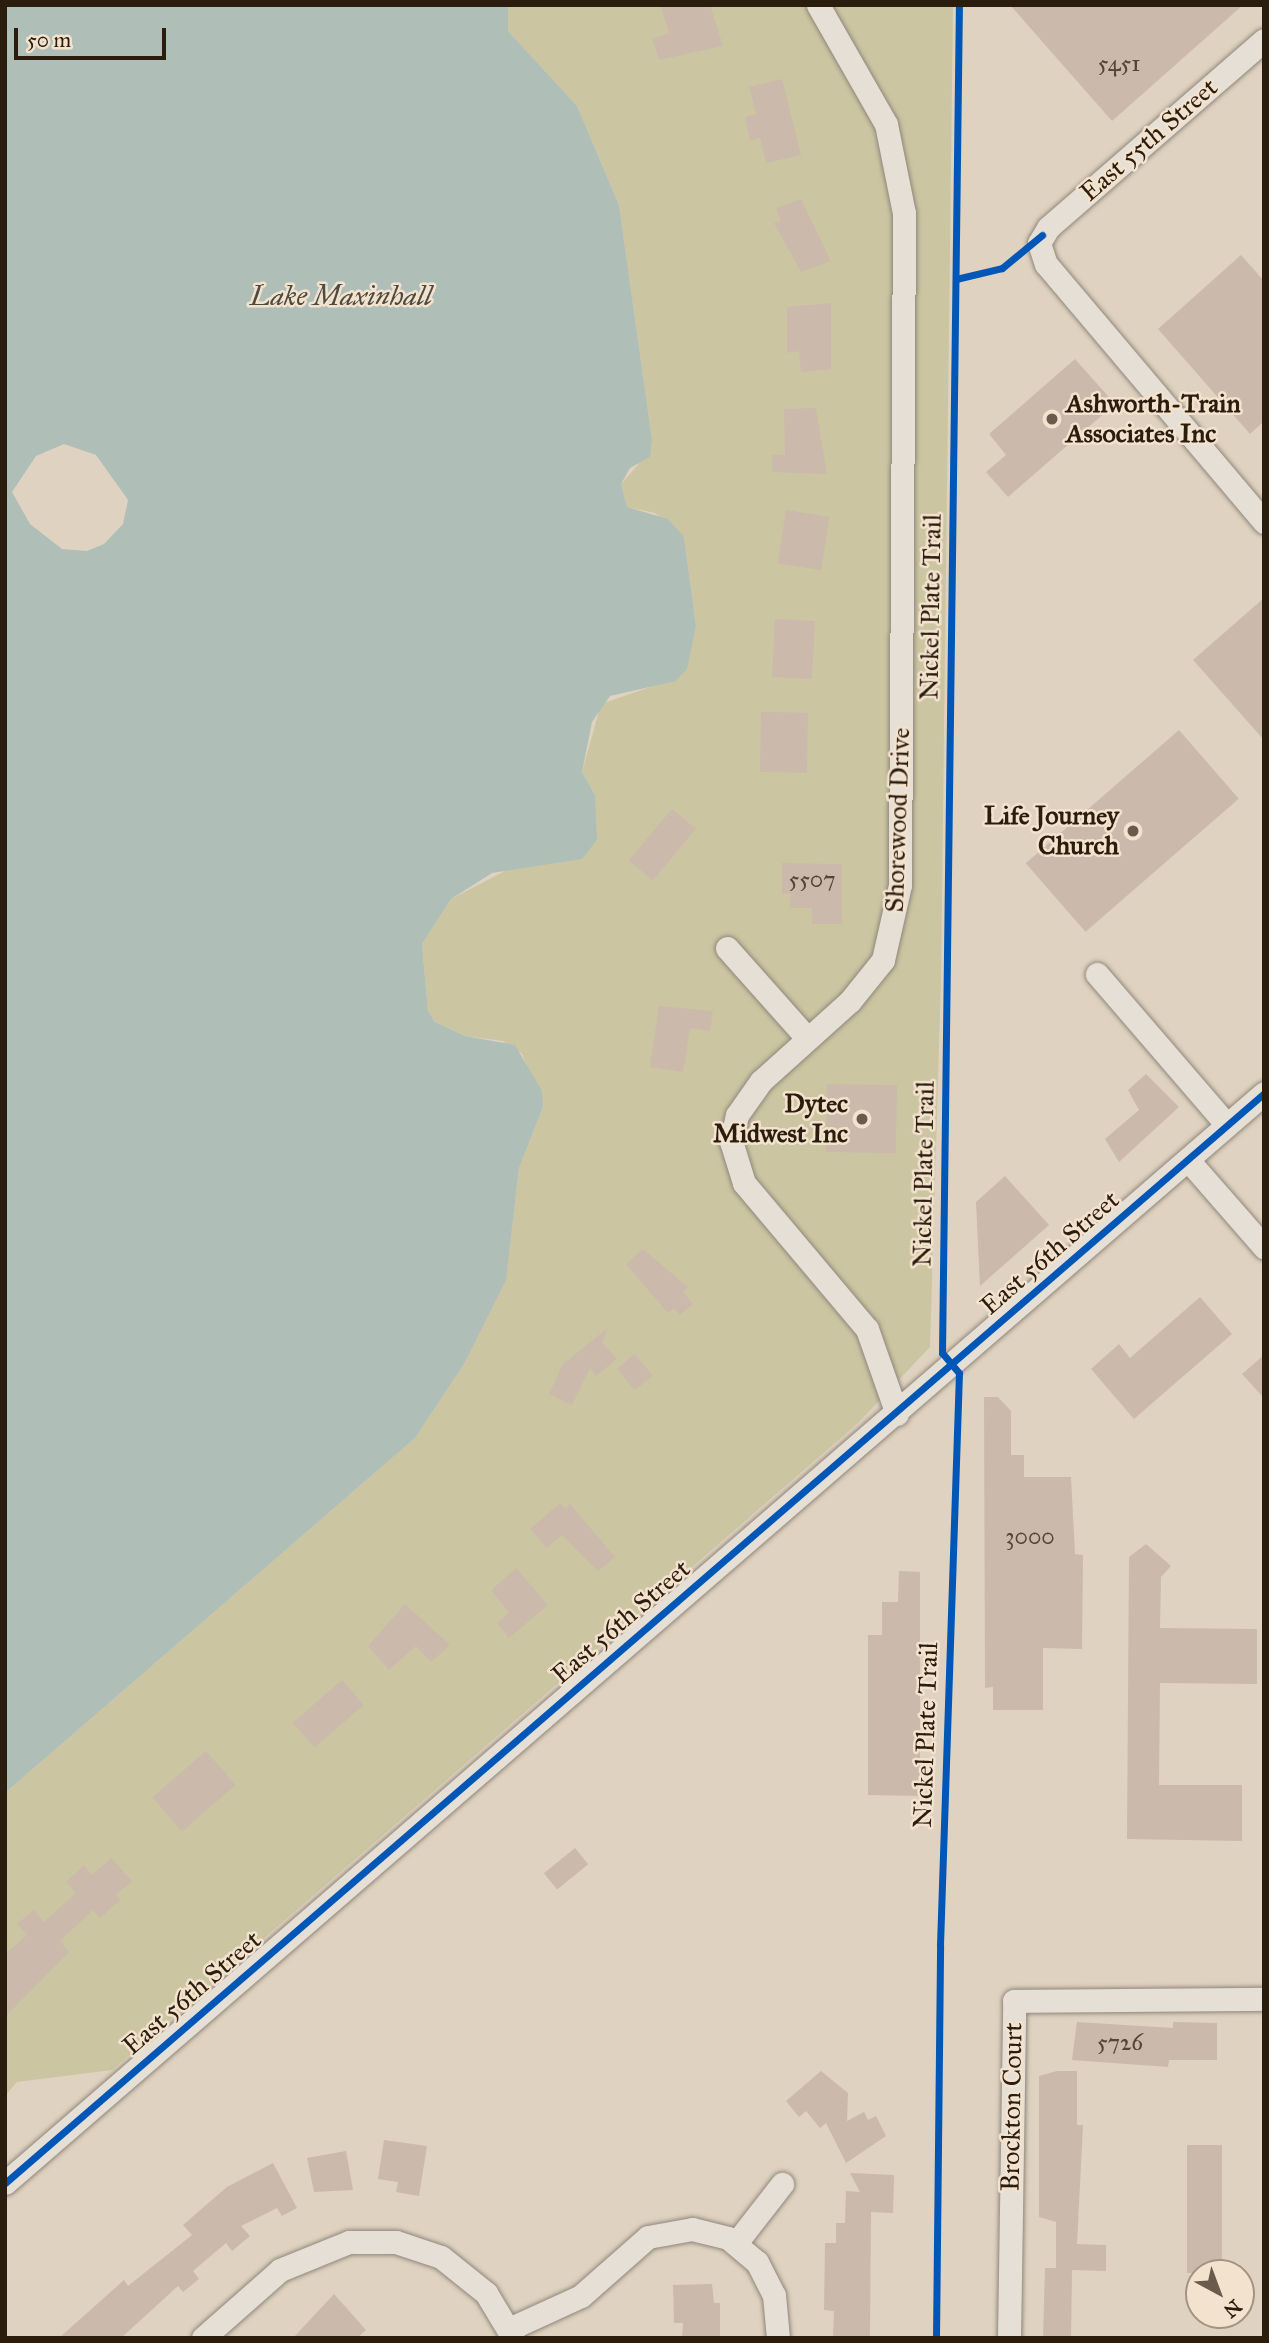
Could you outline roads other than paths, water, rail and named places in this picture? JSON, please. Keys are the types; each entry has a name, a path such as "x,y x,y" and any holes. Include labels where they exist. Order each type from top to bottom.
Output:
{"street":[{"name":"Shorewood Drive","path":"818,5 886,124 904,213 900,886 883,960 850,1001 807,1038 743,1104 732,1130 733,1156 753,1196 867,1329 897,1414"},
{"name":"East 55th Street","path":"1264,40 1048,228 1039,243 1046,264 1264,522"},
{"path":"727,948 807,1038"},
{"path":"1097,974 1227,1125"},
{"name":"East 56th Street","path":"5,2183 897,1414 1264,1093"},
{"path":"1188,1160 1264,1247"},
{"name":"Brockton Court","path":"1009,2338 1014,2001 1264,1999"},
{"path":"736,2243 782,2184"},
{"path":"203,2338 280,2270 349,2242 396,2242 441,2257 479,2285 511,2333 581,2296 632,2246 665,2230 702,2230 736,2243 771,2286 778,2338"}],"water":[{"name":"Lake Maxinhall","path":"5,5 508,5 508,31 577,106 619,205 652,440 650,457 630,468 621,484 627,507 668,519 684,537 696,626 687,669 676,681 610,696 592,722 582,772 595,795 597,840 582,859 492,873 451,899 422,944 428,1011 435,1022 465,1036 515,1045 542,1091 543,1107 519,1168 506,1280 464,1364 415,1438 5,1793","holes":["64,444 96,455 128,500 123,524 104,544 87,551 62,549 30,524 12,492 36,456"]}],"place":[{"name":"Ashworth-Train Associates Inc","path":"1052,419"},
{"name":"Life Journey Church","path":"1133,831"},
{"name":"Dytec Midwest Inc","path":"862,1119"}]}
